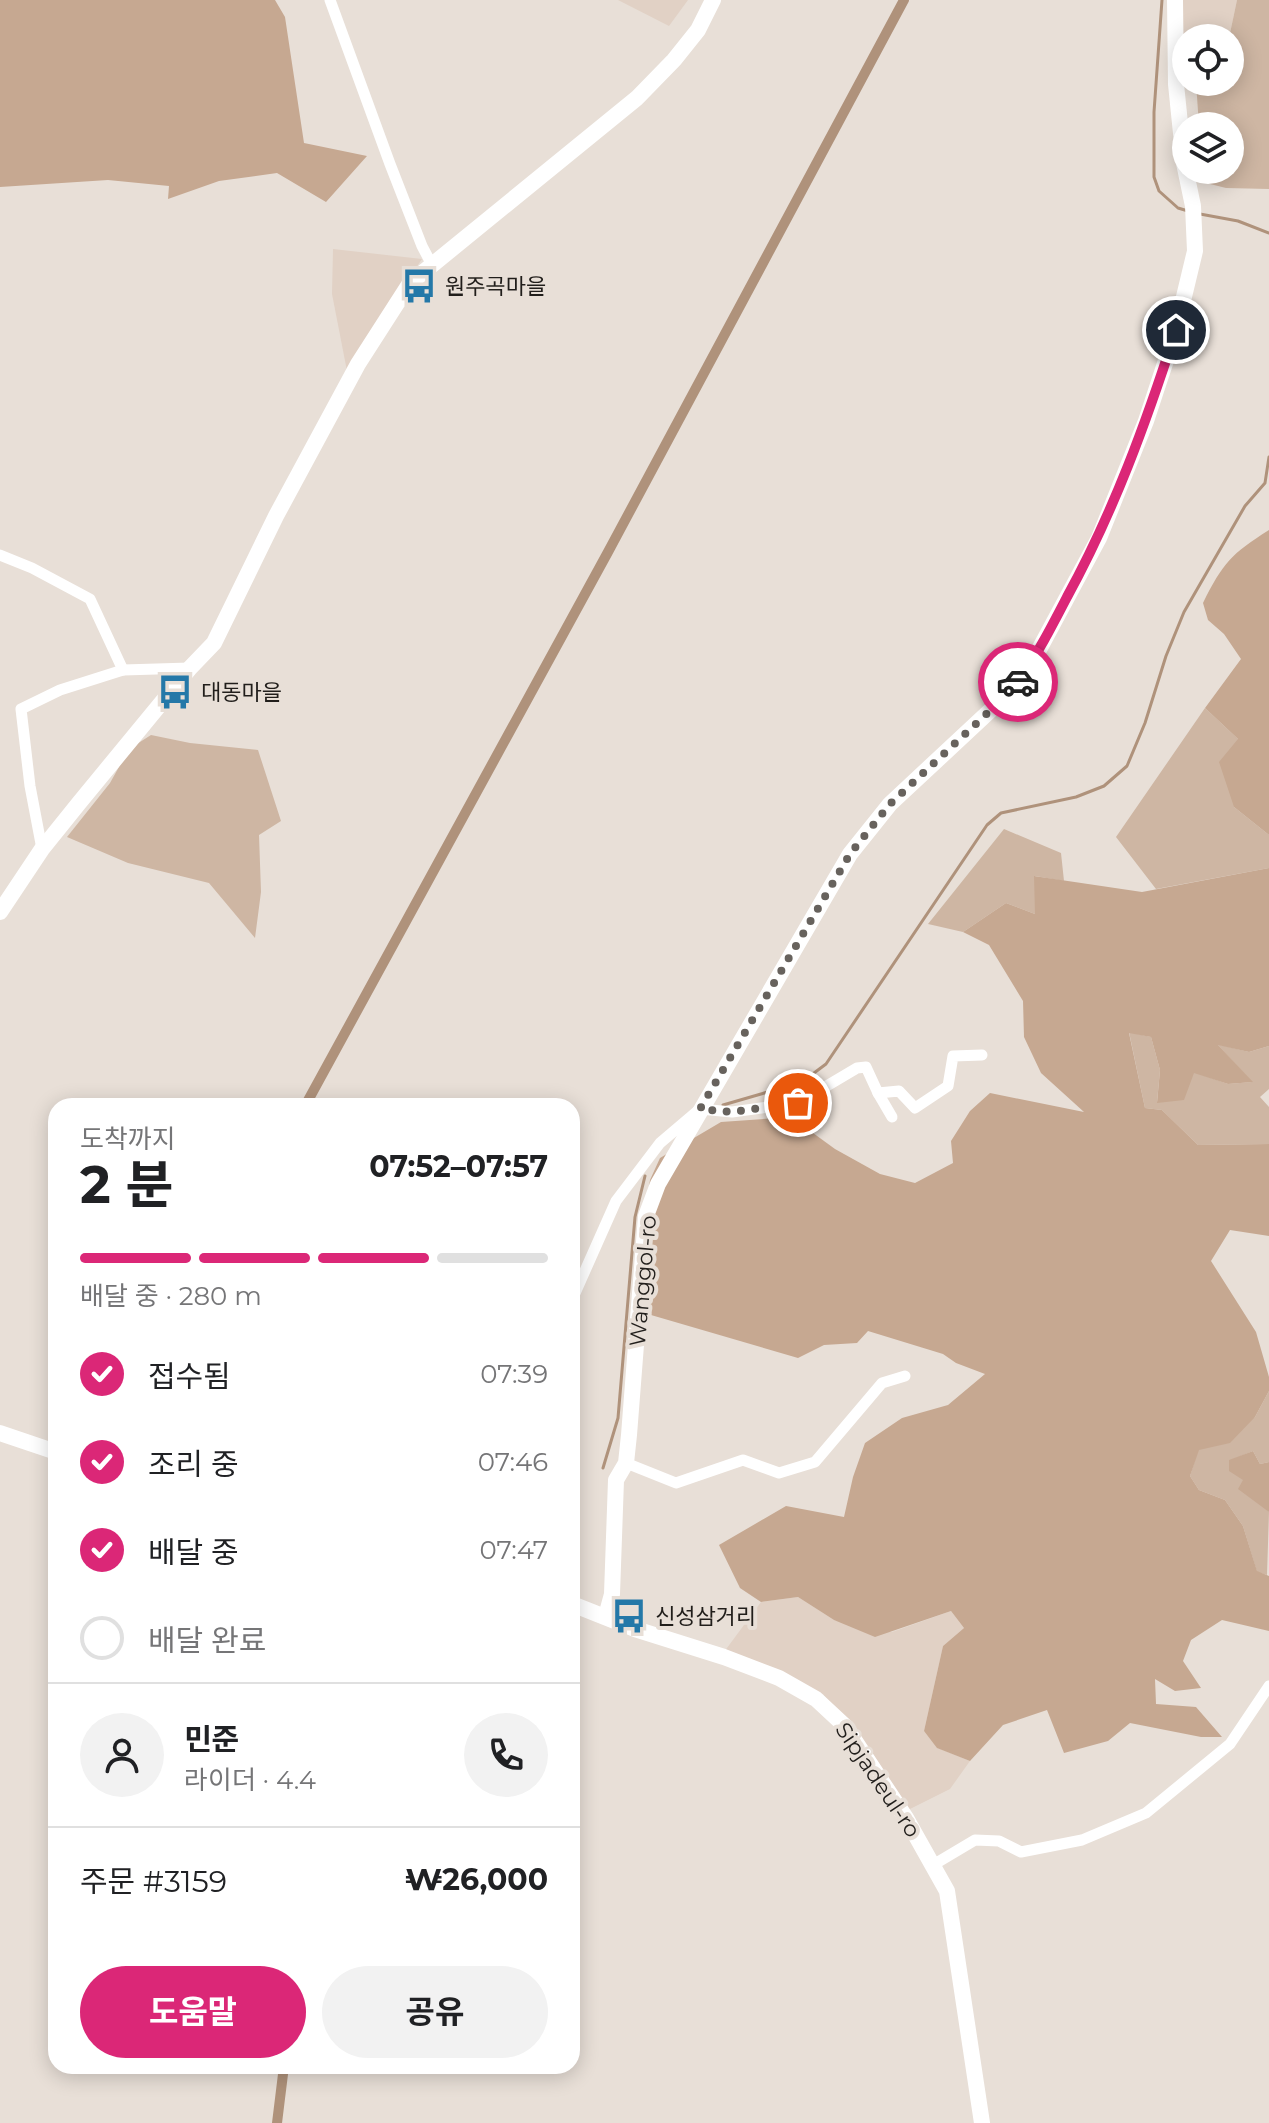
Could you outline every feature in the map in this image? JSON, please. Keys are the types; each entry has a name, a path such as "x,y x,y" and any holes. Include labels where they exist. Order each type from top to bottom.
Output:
{"street":[{"path":"330,0 395,178 432,265"},
{"path":"0,912 42,849 214,643 276,516 374,336 410,283 637,98 698,30 713,0"},
{"name":"Wanggol-ro","path":"606,1616 612,1594 616,1480 626,1463 646,1216 658,1184 850,854 890,804 1009,693 1034,659 1099,538 1146,421 1176,330 1195,251 1176,84 1175,0"},
{"path":"0,555 90,599 123,670"},
{"path":"42,849 30,786 21,709 60,690 123,670 190,668"},
{"path":"878,1093 899,1091 915,1108 948,1086 953,1056 982,1055"},
{"path":"580,1282 616,1201 660,1143 700,1109 732,1112 798,1103 857,1068 866,1067 892,1117"},
{"path":"626,1463 676,1483 743,1460 779,1473 815,1462 882,1383 905,1376"},
{"path":"0,1433 48,1449"},
{"name":"Sipjadeul-ro","path":"580,1607 779,1678 816,1699 845,1726 906,1818 947,1891 982,2123"},
{"path":"933,1865 975,1840 999,1841 1021,1852 1082,1840 1146,1813 1230,1744 1269,1686"}],"shaded area":[{"path":"0,0 275,0 285,17 304,143 367,156 326,202 277,173 219,181 168,199 169,186 108,180 0,187"},
{"path":"618,0 688,0 669,26"},
{"path":"1182,0 1237,0 1232,24 1183,24"},
{"path":"1237,0 1269,0 1269,189 1226,188 1210,184 1244,184 1244,112 1198,112 1197,96 1244,96 1244,24 1232,24"},
{"path":"333,249 422,259 347,371 332,294"},
{"path":"1269,530 1269,835 1234,807 1219,762 1238,739 1205,708 1241,659 1224,634 1208,620 1203,603 1229,560"},
{"path":"1205,708 1238,739 1234,807 1269,835 1269,868 1156,889 1116,837"},
{"path":"151,735 190,743 258,750 281,821 259,835 261,892 255,938 209,883 128,863 67,837 110,783 129,749"},
{"path":"1004,829 1061,853 1064,881 1035,876 1035,914 1006,903 963,932 928,924"},
{"path":"1269,868 1269,1046 1249,1052 1218,1045 1253,1082 1228,1084 1194,1073 1184,1100 1157,1103 1160,1070 1151,1037 1129,1033 1145,1108 1162,1110 1198,1145 1269,1144 1269,1236 1230,1230 1211,1261 1256,1332 1269,1377 1269,1391 1255,1417 1230,1443 1199,1450 1190,1476 1199,1490 1225,1500 1243,1526 1257,1571 1269,1576 1269,1631 1222,1620 1191,1640 1183,1661 1201,1688 1175,1691 1155,1679 1156,1704 1196,1707 1222,1737 1201,1737 1130,1723 1108,1741 1064,1753 1047,1710 1003,1725 970,1761 937,1748 924,1731 943,1646 964,1628 951,1611 875,1637 834,1620 798,1597 761,1602 740,1588 719,1545 786,1506 844,1517 865,1443 902,1418 948,1405 985,1374 956,1363 943,1354 868,1331 857,1343 824,1345 798,1358 651,1315 633,1302 650,1180 660,1158 721,1122 791,1117 835,1149 880,1174 915,1183 953,1163 951,1141 970,1111 990,1093 1084,1112 1041,1073 1024,1037 1023,1001 989,945 963,932 1006,903 1035,914 1034,876 1142,892"},
{"path":"1129,1032 1151,1037 1160,1070 1157,1102 1194,1072 1228,1084 1252,1082 1217,1044 1249,1052 1269,1046 1269,1089 1260,1097 1269,1107 1269,1144 1198,1145 1162,1110 1145,1108"},
{"path":"1269,1391 1269,1462 1260,1464 1253,1451 1229,1461 1269,1512 1267,1575 1257,1572 1243,1526 1225,1500 1199,1490 1190,1476 1198,1450 1255,1417"},
{"path":"1253,1451 1260,1464 1269,1462 1269,1512 1238,1489 1243,1480 1229,1471 1229,1460"},
{"path":"798,1597 834,1620 892,1632 951,1611 964,1628 943,1646 924,1731 938,1748 970,1761 950,1789 908,1810 823,1694 724,1652 761,1602"}],"waterway":[{"path":"309,1098 608,552 904,0"},
{"path":"1162,0 1154,112 1154,177 1159,191 1178,208 1188,211"},
{"path":"1200,214 1238,221 1269,233"},
{"path":"723,1105 802,1082 826,1064 987,825 1001,813 1076,797 1104,786 1127,766 1184,612 1245,506 1265,483 1269,457"},
{"path":"603,1468 618,1418 635,1217 645,1176"},
{"path":"277,2123 283,2074"}],"way so far":[{"path":"798,1103 732,1112 700,1109 850,854 890,804 1018,682"}],"place":[{"name":"원주곡마을","path":"419,286"},
{"name":"대동마을","path":"175,692"},
{"name":"신성삼거리","path":"629,1616"}],"route":[{"path":"1018,682 1034,659 1099,538 1146,421 1176,330"}]}
